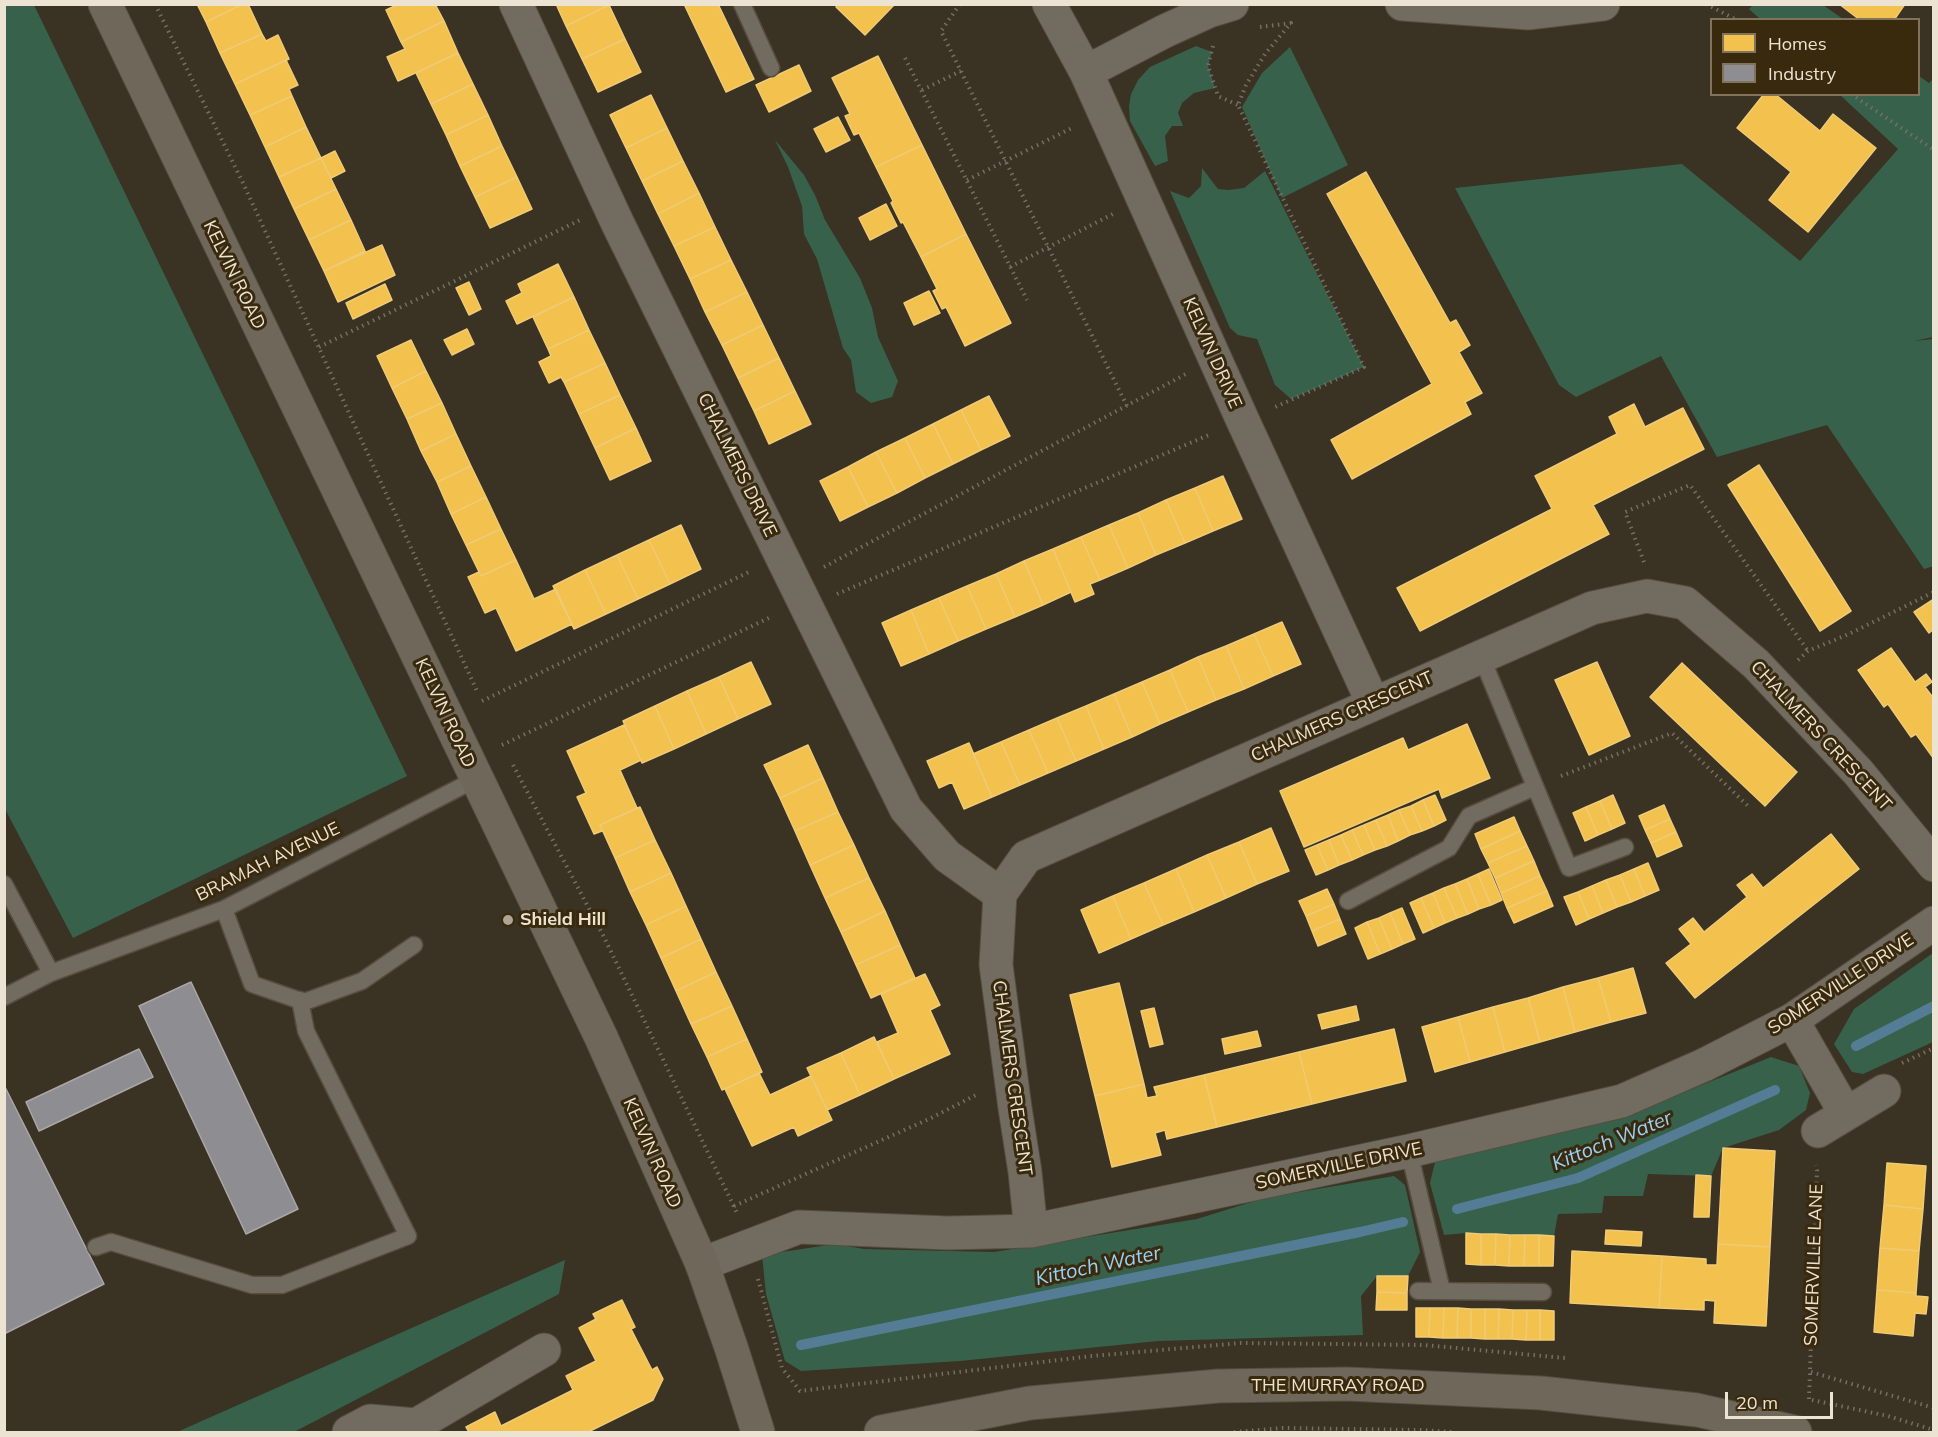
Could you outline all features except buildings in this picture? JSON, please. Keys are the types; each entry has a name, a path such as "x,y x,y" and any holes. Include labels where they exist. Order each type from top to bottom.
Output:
{"street":[{"name":"KELVIN ROAD","path":"105,4 601,1037 702,1264 758,1432"},
{"name":"CHALMERS DRIVE","path":"516,4 610,206 906,809 947,856 1000,894"},
{"name":"KELVIN DRIVE","path":"1049,4 1086,72 1373,703"},
{"path":"1086,72 1174,27 1209,11 1232,4"},
{"path":"1402,4 1528,13 1603,4"},
{"name":"CHALMERS CRESCENT","path":"1031,1231 996,965 1000,894 1026,857 1592,608 1647,596 1685,603 1756,664 1858,772 1934,865"},
{"name":"SOMERVILLE DRIVE","path":"702,1264 799,1227 948,1233 1031,1231 1410,1151 1622,1101 1704,1065 1792,1020 1934,923"},
{"path":"1792,1020 1846,1114"},
{"path":"1818,1131 1884,1091"},
{"path":"349,1432 370,1421 416,1425 544,1350"},
{"name":"THE MURRAY ROAD","path":"881,1432 1030,1403 1218,1386 1347,1384 1541,1393 1801,1421"}],"lane":[{"path":"742,4 771,68"},
{"path":"1481,657 1569,868 1625,847"},
{"name":"BRAMAH AVENUE","path":"4,997 51,973 224,909 476,779"},
{"path":"1348,901 1449,848 1469,816 1535,787"},
{"path":"4,884 51,973"},
{"path":"224,909 252,984 304,1002 362,981 414,945"},
{"path":"96,1247 111,1242 252,1285 282,1285 408,1236 306,1031 300,1000"},
{"path":"1410,1151 1442,1291"},
{"path":"1418,1291 1543,1292"}],"path":[{"path":"155,4 243,183 486,710"},
{"path":"960,4 941,31 1127,406"},
{"path":"1706,4 1733,18"},
{"path":"1238,105 1246,85 1265,54 1291,23 1256,27"},
{"path":"482,701 1243,421 1364,367 1238,105 1218,96 1208,66 1213,46 1220,41"},
{"path":"906,58 1027,300"},
{"path":"922,90 961,71"},
{"path":"1854,96 1934,150"},
{"path":"967,180 1104,112"},
{"path":"1010,267 1143,199"},
{"path":"319,347 610,206"},
{"path":"498,736 502,745 1215,359"},
{"path":"1647,596 1644,562 1625,512 1690,485 1808,651"},
{"path":"1775,684 1808,651 1850,634 1934,592"},
{"path":"1535,787 1672,733 1749,807"},
{"path":"507,756 603,934 734,1206 749,1246 782,1368 800,1391 1092,1356 1241,1343 1424,1345 1567,1358"},
{"path":"734,1206 929,1119 1010,1077"},
{"name":"SOMERVILLE LANE","path":"1801,1421 1809,1399 1811,1372 1817,1170 1813,1157 1818,1131"},
{"path":"1811,1372 1934,1408"},
{"path":"1809,1399 1888,1416 1934,1430"},
{"path":"1234,1432 1283,1428 1452,1432"}],"green space":[{"path":"4,5 34,5 407,776 73,938 5,809"},
{"path":"1753,5 1823,5 1842,18 1759,18 1749,9"},
{"path":"1196,46 1212,52 1208,66 1215,88 1194,93 1182,103 1178,113 1183,126 1172,126 1165,136 1168,161 1155,166 1130,121 1131,94 1138,80 1150,67"},
{"path":"1290,47 1348,165 1282,198 1242,107 1262,73"},
{"path":"1920,77 1929,83 1934,78 1933,337 1914,341 1933,339 1934,566 1924,569 1827,425 1717,457 1661,356 1576,397 1559,385 1455,188 1682,164 1800,261 1898,149 1841,96 1920,96"},
{"path":"775,140 804,175 825,220 860,278 872,308 878,337 898,381 892,397 871,403 856,392 851,360 843,348 817,259 804,234 802,206 788,167"},
{"path":"1202,168 1218,189 1228,190 1244,188 1265,171 1364,367 1291,399 1275,385 1257,339 1238,335 1230,328 1170,191 1189,198 1201,186"},
{"path":"1933,953 1933,1042 1863,1074 1852,1072 1834,1044 1854,1009"},
{"path":"1771,1057 1799,1066 1810,1093 1806,1110 1779,1130 1723,1148 1711,1176 1648,1174 1643,1196 1604,1196 1602,1213 1558,1214 1554,1236 1466,1233 1444,1235 1430,1183 1436,1158 1635,1112"},
{"path":"1394,1176 1405,1185 1420,1252 1408,1276 1377,1276 1361,1296 1363,1335 1158,1341 960,1361 801,1371 785,1361 766,1294 762,1255 835,1244 864,1249 994,1252 1197,1219 1264,1198"},
{"path":"565,1260 559,1294 294,1432 177,1432"}],"waterway":[{"name":"Kittoch Water","path":"1856,1046 1934,1006"},
{"name":"Kittoch Water","path":"1457,1209 1578,1178 1775,1090"},
{"name":"Kittoch Water","path":"801,1345 1403,1222"}],"place":[{"name":"Shield Hill","path":"508,920"}]}
